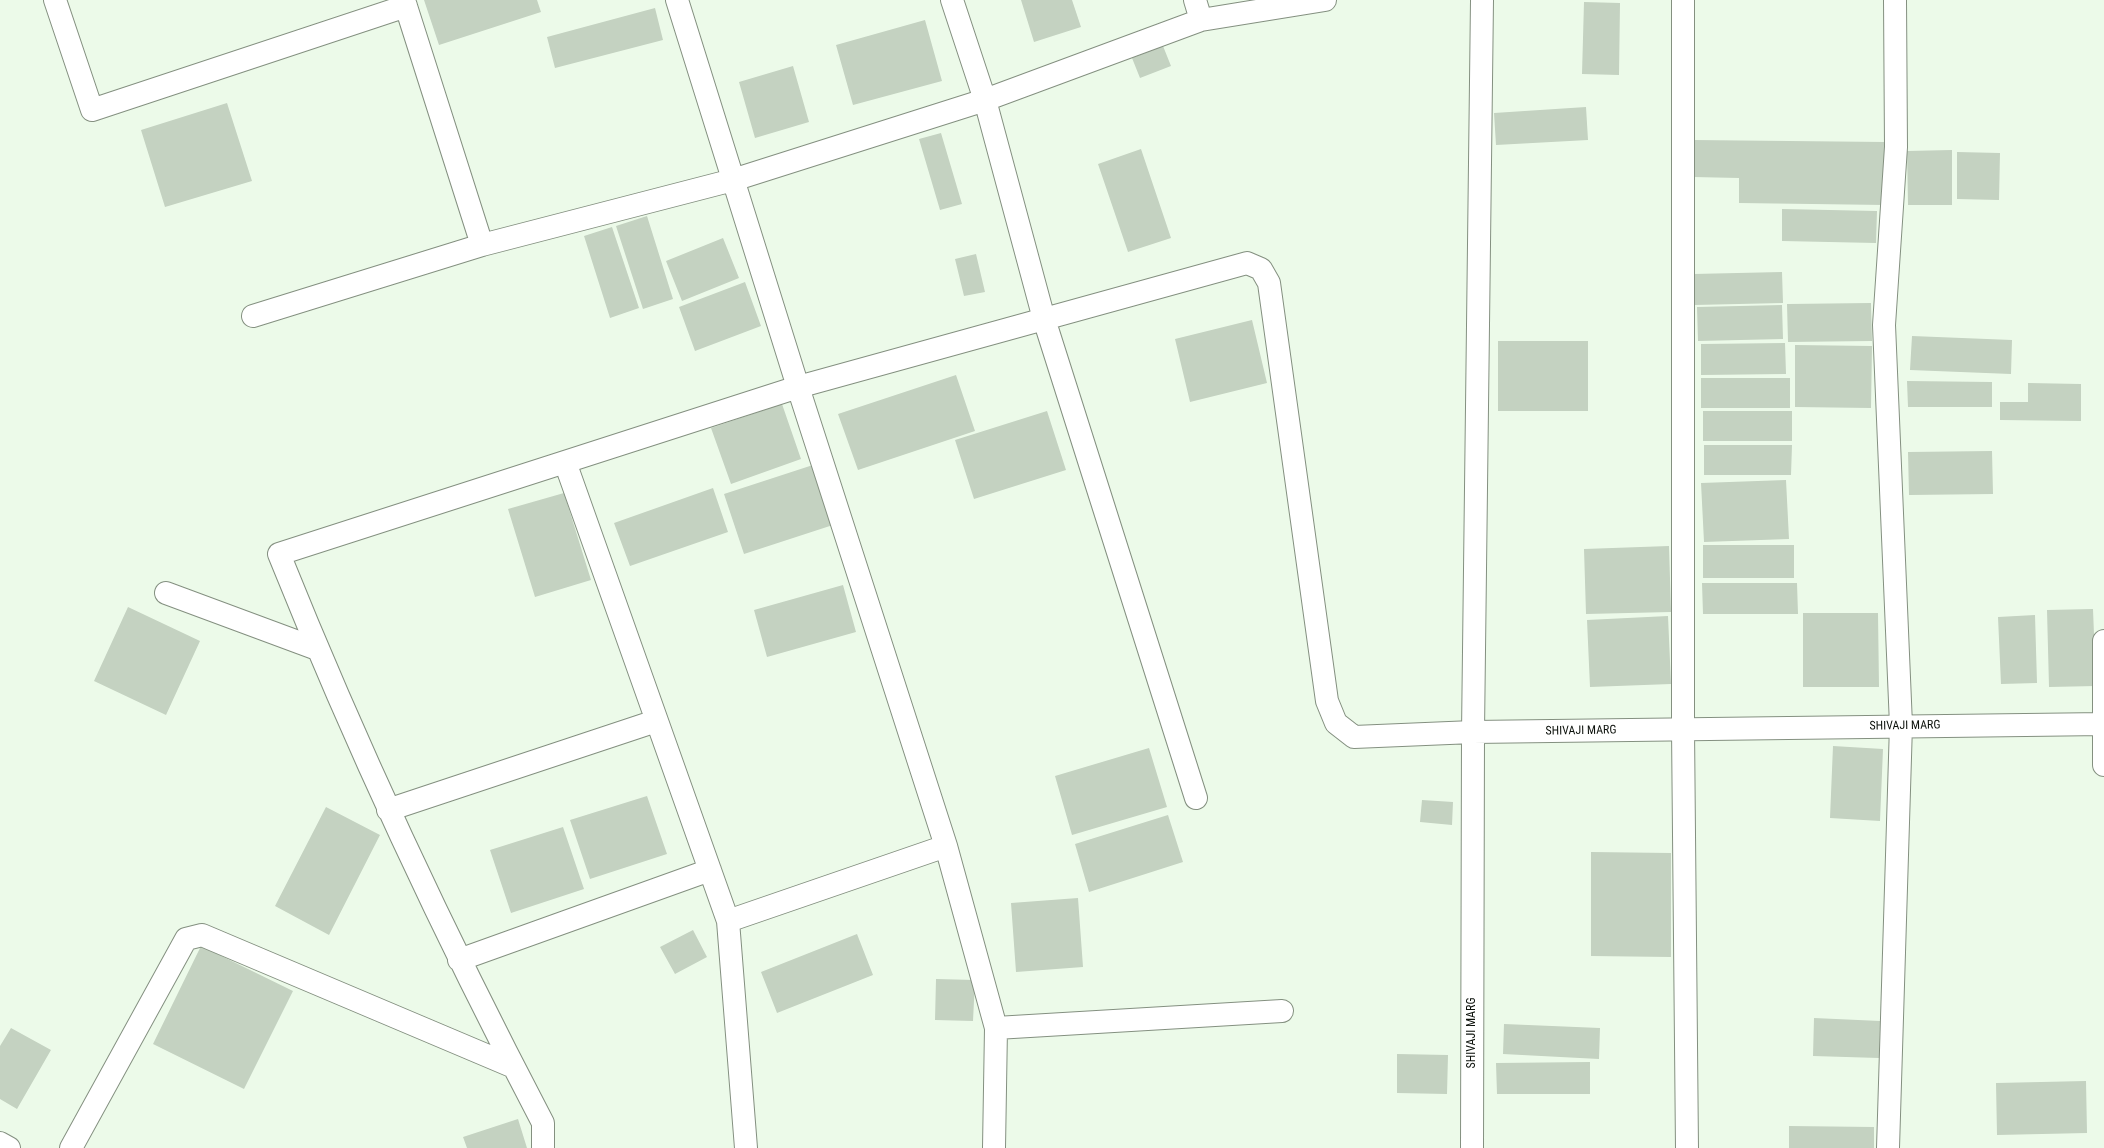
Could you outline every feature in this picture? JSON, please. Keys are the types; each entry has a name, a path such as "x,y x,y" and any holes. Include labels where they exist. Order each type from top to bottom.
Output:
{"street":[{"path":"55,0 92,110 405,3 482,245"},
{"path":"677,0 798,387 946,846 996,1028 994,1148"},
{"path":"952,0 985,100 1044,320 1196,798"},
{"path":"253,316 482,245 733,180 985,100 1198,10 1325,0"},
{"path":"543,1148 543,1123 460,960 388,810 317,649 279,554 798,387 1247,263 1261,269 1269,283 1327,701 1336,723 1354,737 1473,732 1482,0"},
{"path":"1683,0 1684,729 1687,1148"},
{"path":"1888,1148 1901,726 1884,325 1896,147 1895,0"},
{"path":"565,462 728,921 746,1148"},
{"path":"166,593 317,649"},
{"path":"2104,641 2104,765"},
{"path":"388,810 656,721"},
{"name":"SHIVAJI MARG","path":"1472,1148 1473,732 2103,724"},
{"path":"728,921 946,846"},
{"path":"460,960 710,870"},
{"path":"71,1148 186,939 202,935 514,1067"},
{"path":"996,1028 1282,1011"},
{"path":"0,1143 9,1148"}],"building":[{"path":"424,0 537,0 541,12 439,45"},
{"path":"1021,0 1072,0 1081,27 1034,42"},
{"path":"1584,2 1620,3 1619,75 1582,74"},
{"path":"655,8 663,40 555,68 547,37"},
{"path":"925,20 942,81 853,105 836,45"},
{"path":"1163,46 1171,66 1140,78 1132,58"},
{"path":"793,66 809,122 755,138 739,82"},
{"path":"227,103 252,181 165,207 141,130"},
{"path":"1586,107 1588,140 1496,145 1494,113"},
{"path":"941,133 962,204 940,210 919,139"},
{"path":"1693,140 1885,142 1885,205 1739,203 1739,178 1693,177"},
{"path":"1141,149 1171,238 1128,252 1098,164"},
{"path":"1952,150 1952,205 1908,205 1907,151"},
{"path":"1957,152 2000,153 1999,200 1957,199"},
{"path":"1782,209 1877,211 1876,243 1782,241"},
{"path":"647,216 673,299 643,309 616,226"},
{"path":"612,227 639,308 610,318 584,236"},
{"path":"723,238 739,278 682,301 666,261"},
{"path":"976,254 985,292 964,296 955,259"},
{"path":"1782,272 1783,303 1694,305 1693,274"},
{"path":"745,282 761,326 695,351 679,307"},
{"path":"1871,303 1872,341 1788,342 1787,304"},
{"path":"1782,305 1783,339 1698,341 1697,307"},
{"path":"1252,320 1267,383 1190,402 1175,339"},
{"path":"1912,336 2012,340 2011,374 1910,370"},
{"path":"1498,341 1588,341 1588,411 1498,411"},
{"path":"1785,343 1786,374 1701,375 1701,344"},
{"path":"1795,345 1872,346 1871,408 1795,407"},
{"path":"956,375 975,431 858,470 838,414"},
{"path":"1701,378 1790,378 1790,408 1701,408"},
{"path":"1907,381 1992,382 1992,407 1908,407"},
{"path":"2028,383 2081,384 2081,421 2000,420 2000,402 2028,402"},
{"path":"782,404 801,459 731,484 711,428"},
{"path":"1047,411 1066,470 974,499 955,440"},
{"path":"1703,411 1792,411 1792,441 1703,441"},
{"path":"1704,445 1792,445 1791,475 1704,475"},
{"path":"1992,451 1993,494 1909,495 1908,452"},
{"path":"816,464 836,524 744,554 724,494"},
{"path":"1786,480 1789,539 1704,542 1701,483"},
{"path":"713,488 728,532 630,566 614,523"},
{"path":"564,493 591,580 535,597 508,509"},
{"path":"1703,545 1794,545 1794,578 1703,578"},
{"path":"1669,546 1671,612 1586,614 1584,549"},
{"path":"1702,583 1797,583 1798,614 1703,614"},
{"path":"843,585 856,632 767,657 754,610"},
{"path":"128,607 200,641 166,715 94,681"},
{"path":"2093,609 2096,686 2049,687 2047,610"},
{"path":"1803,613 1878,613 1879,687 1803,687"},
{"path":"2035,615 2037,683 2001,684 1998,617"},
{"path":"1668,616 1671,684 1590,687 1587,620"},
{"path":"1833,746 1883,749 1880,821 1830,818"},
{"path":"1149,748 1167,807 1072,835 1055,776"},
{"path":"647,796 667,854 590,879 570,820"},
{"path":"1422,800 1453,802 1452,825 1420,822"},
{"path":"326,807 380,835 329,935 275,906"},
{"path":"1168,815 1183,862 1089,892 1075,844"},
{"path":"563,827 584,889 511,913 490,850"},
{"path":"1591,852 1671,853 1671,957 1591,956"},
{"path":"1078,898 1083,967 1016,972 1011,903"},
{"path":"693,930 707,957 675,974 660,947"},
{"path":"857,934 873,975 777,1013 761,972"},
{"path":"201,946 293,991 244,1089 153,1044"},
{"path":"936,979 975,980 973,1021 935,1020"},
{"path":"1814,1018 1880,1021 1879,1058 1813,1056"},
{"path":"1504,1024 1600,1028 1599,1059 1503,1054"},
{"path":"11,1028 51,1050 17,1109 0,1099 0,1046"},
{"path":"1397,1054 1448,1055 1447,1094 1397,1093"},
{"path":"1590,1062 1590,1094 1497,1094 1496,1063"},
{"path":"2086,1081 2087,1133 1997,1135 1996,1083"},
{"path":"518,1119 527,1148 467,1148 463,1137"},
{"path":"1789,1126 1874,1127 1874,1148 1789,1148"}]}
